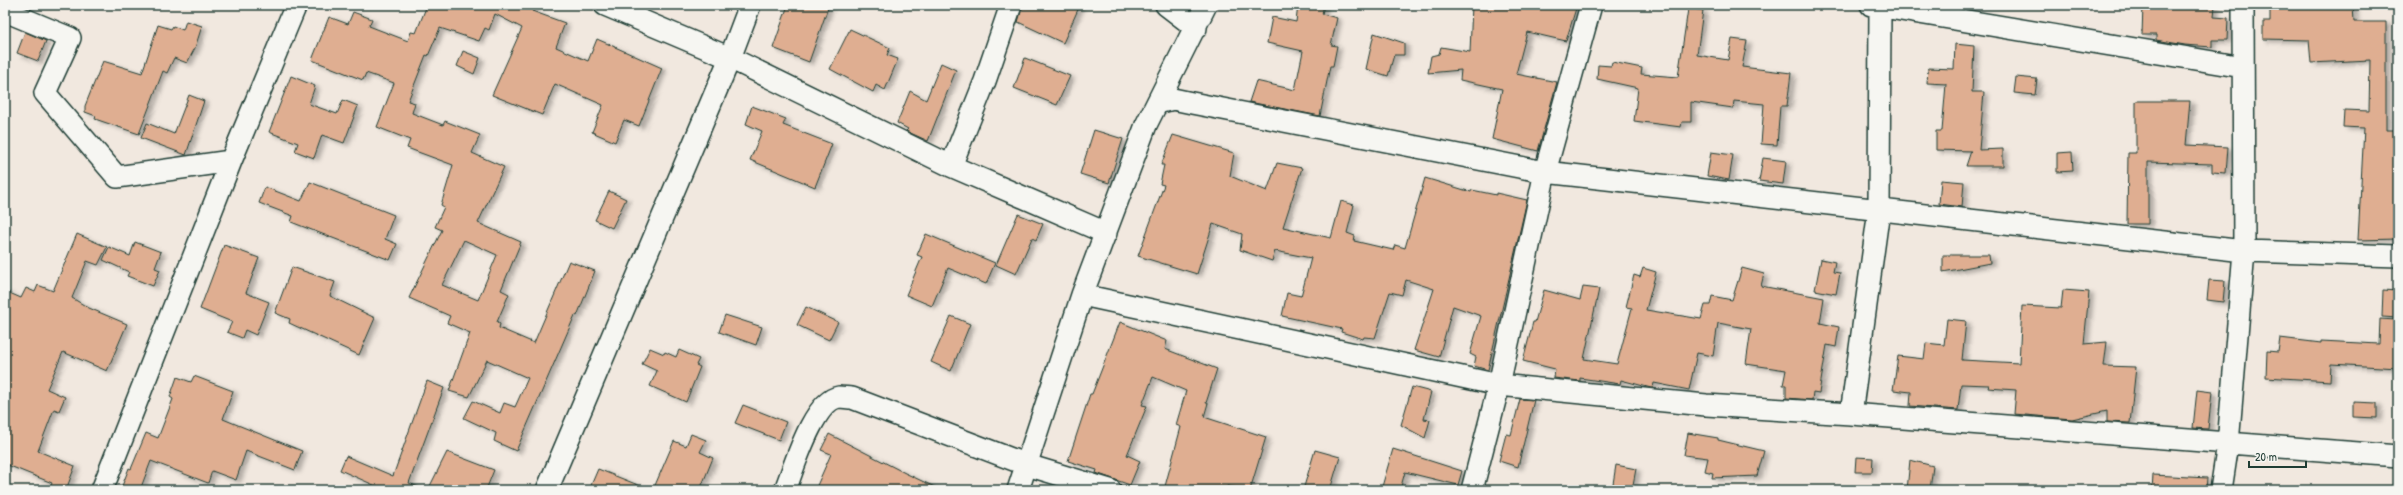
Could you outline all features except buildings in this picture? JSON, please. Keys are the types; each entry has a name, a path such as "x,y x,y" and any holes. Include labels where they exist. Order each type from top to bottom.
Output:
{"street":[{"path":"102,490 231,161 296,5"},
{"path":"605,5 730,58 950,166 1106,233"},
{"path":"547,490 730,58 750,5"},
{"path":"950,166 985,81 1011,5"},
{"path":"1166,5 1196,28"},
{"path":"1018,490 1082,295 1151,112 1196,28 1206,5"},
{"path":"1472,490 1499,385 1545,172 1591,5"},
{"path":"2221,490 2228,444 2244,251 2243,5"},
{"path":"1851,414 1879,210 1877,6 2243,67"},
{"path":"5,11 70,38 45,93 117,177 231,161"},
{"path":"1157,103 1164,100 1179,100 1545,172 2244,251 2398,255"},
{"path":"1082,295 1499,385 1706,405 1851,414 2398,456"},
{"path":"784,490 816,414 827,403 838,397 852,398 864,402 1027,465 1110,490"}]}
